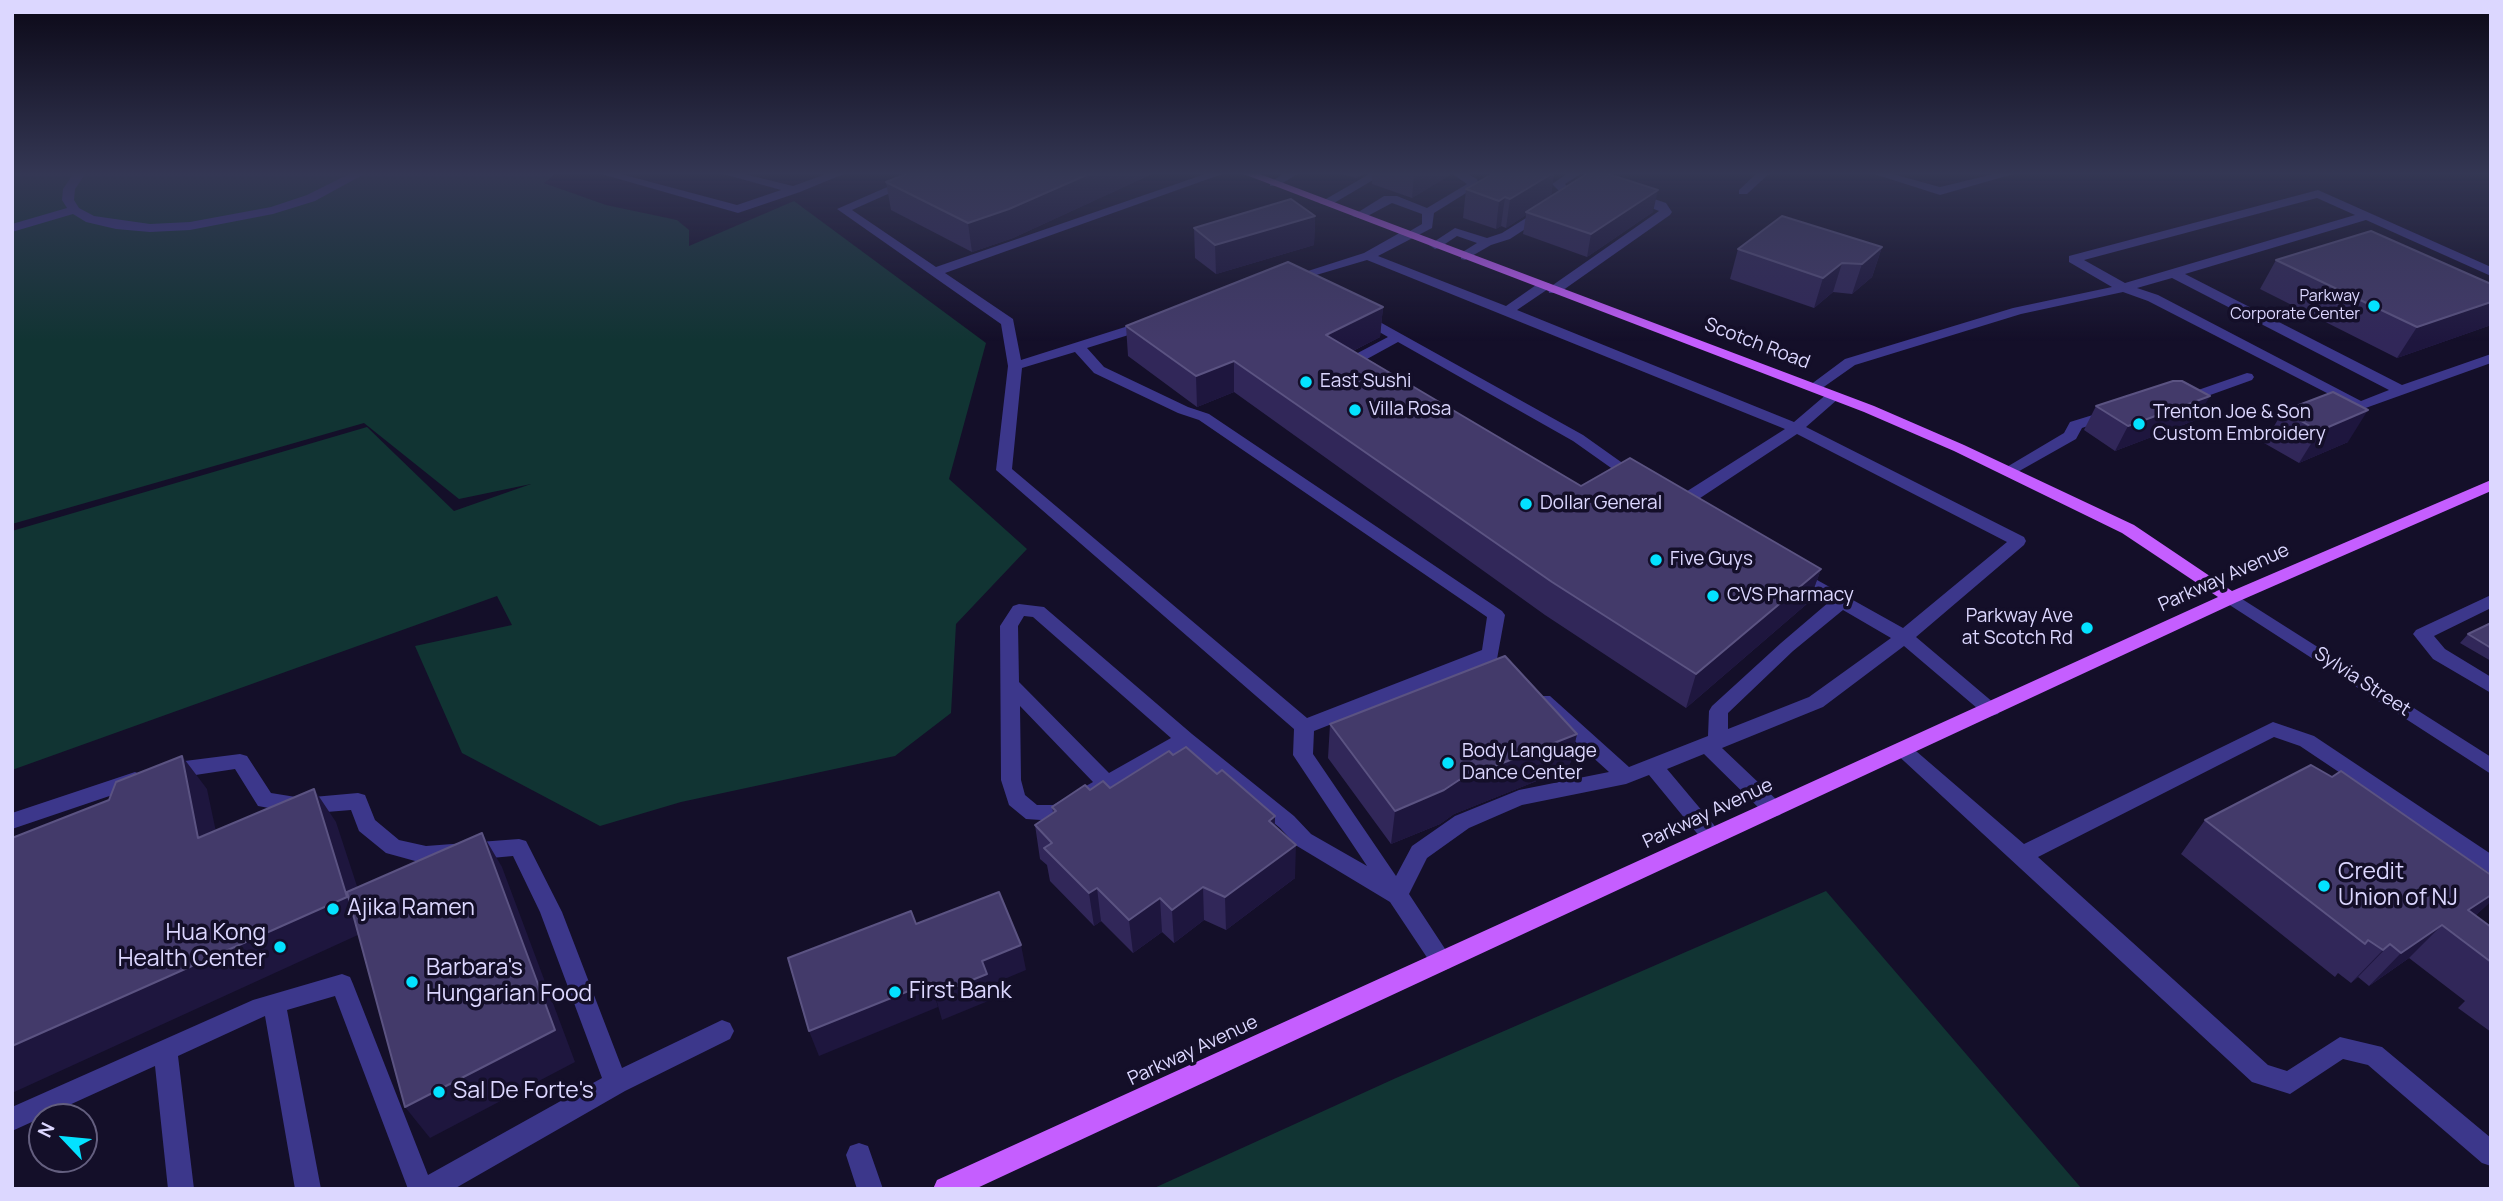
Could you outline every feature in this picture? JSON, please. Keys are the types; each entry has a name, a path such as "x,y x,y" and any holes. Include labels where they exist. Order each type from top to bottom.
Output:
{"main road":[{"name":"Scotch Road","path":"1393,229 1813,388 2008,471 2127,529 2231,598"},
{"name":"Parkway Avenue","path":"946,1189 2231,598 2491,485"}],"street":[{"path":"872,229 1008,322 1015,366 1004,470 1076,528 1304,727"},
{"path":"935,272 1058,229"},
{"path":"1273,283 1368,256 1422,229"},
{"path":"1465,256 1487,242 1517,229"},
{"path":"1507,311 1549,288 1640,229"},
{"path":"2186,229 2073,259 2124,288 2153,298 2360,406 2491,358"},
{"path":"1813,388 1850,362 2018,311 2124,288 2322,229"},
{"path":"2333,229 2354,239"},
{"path":"2395,229 2491,272"},
{"path":"1434,245 1455,232 1487,242"},
{"path":"1368,256 1796,428 2018,541 1904,637 1816,702 1626,776 1519,798 1462,822 1419,852 1396,895"},
{"path":"2173,273 2402,391"},
{"path":"1295,277 1314,288"},
{"path":"1344,306 1578,438 1617,470 1696,517"},
{"path":"1015,366 1158,321"},
{"path":"1380,373 1357,359 1398,337"},
{"path":"1079,348 1099,370 1183,410 1204,417 1496,615 1491,654"},
{"path":"2171,398 2182,400 2247,377"},
{"path":"1665,499 1796,428 1833,396"},
{"path":"2008,471 2071,436 2075,425 2123,409"},
{"path":"1779,565 1904,637 1991,709"},
{"name":"Sylvia Street","path":"2231,598 2491,767"},
{"path":"1713,744 1719,711 1787,647 1842,601"},
{"path":"2491,601 2423,634 2439,654 2491,686"},
{"path":"1185,739 1056,813 1033,813 1016,799 1011,780 1009,626 1019,610 1038,611 1185,739 1287,822 1304,840 1396,895"},
{"path":"1304,727 1491,654"},
{"path":"1491,654 1510,671"},
{"path":"1010,684 1108,785"},
{"path":"1529,688 1626,776"},
{"path":"1304,727 1303,755 1442,961"},
{"path":"2022,855 2273,729 2307,741 2491,864"},
{"path":"1713,744 1773,809"},
{"path":"1902,750 2022,855 2261,1074 2290,1083 2340,1048 2374,1055 2491,1154"},
{"path":"12,821 160,772 240,761 265,800 302,806 358,801 366,825 393,847 426,855 519,847 551,912 616,1083"},
{"path":"1653,766 1712,837"},
{"path":"12,1119 274,1003 342,984 421,1189"},
{"path":"274,1003 308,1189"},
{"path":"429,1189 616,1083 722,1031"},
{"path":"165,1051 181,1189"},
{"path":"859,1155 870,1189"}],"green space":[{"path":"12,229 688,229 689,246 729,229 832,229 986,343 949,479 1027,549 956,624 951,713 895,756 681,802 600,826 462,753 415,646 512,625 497,596 12,770 12,531 367,427 454,511 531,484 459,499 364,423 12,524"},
{"path":"1826,891 2082,1189 1152,1189 1396,1078"}],"building":[{"path":"1195,229 1270,229 1215,245"},
{"path":"1576,229 1599,229 1591,234"},
{"path":"1765,229 1824,229 1882,247 1862,264 1842,263 1823,278 1738,249"},
{"path":"2371,231 2491,284 2491,302 2417,327 2276,260"},
{"path":"1288,262 1383,307 1326,335 1581,486 1630,458 1821,569 1696,674 1552,582 1234,361 1196,376 1126,326"},
{"path":"2173,381 2182,381 2210,396 2128,426 2096,406"},
{"path":"2333,392 2368,410 2319,431 2283,411"},
{"path":"2491,623 2491,648 2468,634"},
{"path":"1505,656 1577,734 1459,780 1444,790 1395,811 1330,724"},
{"path":"1186,747 1217,774 1222,770 1275,816 1269,821 1296,845 1225,897 1203,887 1172,910 1160,898 1129,920 1097,888 1089,893 1044,848 1052,843 1035,825 1056,811 1052,807 1085,785 1090,790 1103,781 1110,788 1169,751 1173,755"},
{"path":"182,756 198,838 314,789 347,897 12,1046 12,838 109,800 116,782"},
{"path":"2311,765 2332,777 2341,771 2491,875 2491,895 2468,910 2491,927 2491,962 2442,925 2401,953 2390,944 2383,950 2368,940 2365,944 2205,820"},
{"path":"482,833 555,1030 405,1107 347,892"},
{"name":"First Bank","path":"999,892 1021,945 982,961 987,974 935,995 931,982 809,1031 788,958 911,911 916,924"}],"place":[{"name":"Parkway Corporate Center","path":"2374,306"},
{"name":"East Sushi","path":"1306,382"},
{"name":"Villa Rosa","path":"1355,410"},
{"name":"Trenton Joe & Son Custom Embroidery","path":"2139,424"},
{"name":"Dollar General","path":"1526,504"},
{"name":"Five Guys","path":"1656,560"},
{"name":"CVS Pharmacy","path":"1713,596"},
{"name":"Parkway Ave at Scotch Rd","path":"2087,628"},
{"name":"Body Language Dance Center","path":"1448,763"},
{"name":"Credit Union of NJ","path":"2324,886"},
{"name":"Ajika Ramen","path":"333,909"},
{"name":"Hua Kong Health Center","path":"280,947"},
{"name":"Barbara's Hungarian Food","path":"412,982"},
{"name":"First Bank","path":"895,992"},
{"name":"Sal De Forte's","path":"439,1092"}]}
